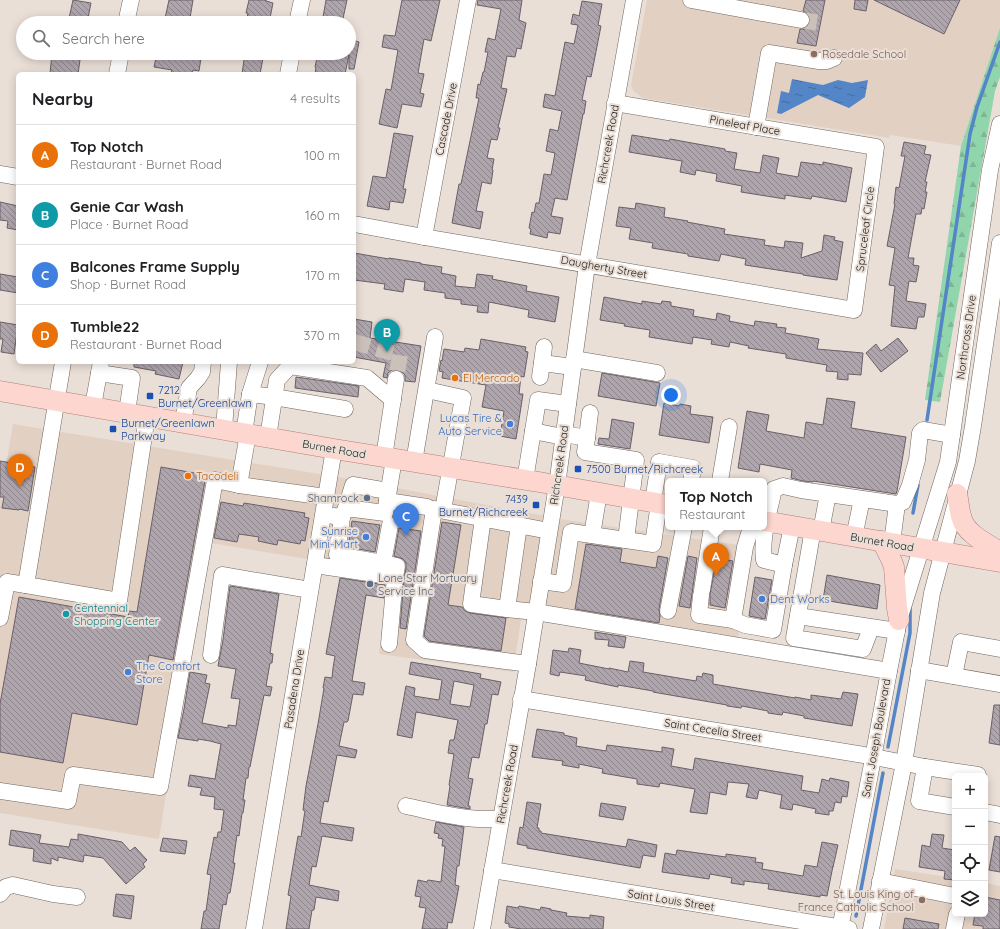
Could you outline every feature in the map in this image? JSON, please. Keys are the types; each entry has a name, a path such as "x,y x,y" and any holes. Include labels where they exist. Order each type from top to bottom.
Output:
{"main road":[{"name":"Burnet Road","path":"0,391 94,406 334,449 660,503"},
{"path":"957,494 961,519 965,526 972,533 1000,552"},
{"name":"Burnet Road","path":"767,524 817,530 1000,562"},
{"path":"887,542 894,567 898,626"}],"street":[{"path":"128,16 131,0"},
{"path":"299,16 302,0"},
{"name":"Cascade Drive","path":"424,237 468,0"},
{"name":"Richcreek Road","path":"482,929 528,664 548,538 587,264 634,0"},
{"path":"691,0 802,20"},
{"path":"756,127 769,53 819,61 827,61 834,58"},
{"path":"117,72 120,60"},
{"path":"288,72 291,60"},
{"name":"Pineleaf Place","path":"615,103 876,147"},
{"name":"Northcross Drive","path":"922,548 948,462 971,305 995,168 1000,124"},
{"name":"Spruceleaf Circle","path":"854,310 876,147"},
{"path":"0,174 16,177"},
{"name":"Daugherty Street","path":"356,224 854,310"},
{"name":"Northcross Drive","path":"943,552 957,494 967,461 995,309 1000,243"},
{"path":"971,305 995,309"},
{"path":"414,462 435,337"},
{"path":"544,347 541,370 573,363 657,373"},
{"path":"26,585 63,364"},
{"path":"183,422 189,388 202,372 203,364"},
{"path":"224,429 229,364"},
{"path":"239,485 250,394 259,364"},
{"path":"268,437 277,380 290,366 367,378 393,400"},
{"path":"94,406 100,368 132,378 127,412"},
{"path":"323,514 344,512 385,514 388,496 389,458 396,379"},
{"path":"427,390 463,398 443,510"},
{"path":"250,394 345,409"},
{"path":"525,480 538,400 568,404"},
{"path":"590,413 585,452 636,460 626,540"},
{"path":"0,618 7,582 119,600 147,416"},
{"path":"720,478 729,427"},
{"path":"767,507 774,489 782,486 897,504 903,502 910,486 917,460 920,433 923,430 952,435"},
{"path":"533,431 587,438"},
{"name":"Pasadena Drive","path":"254,929 334,449"},
{"path":"541,580 563,584 571,532 653,544 660,503 659,462 693,468 691,478"},
{"path":"0,791 68,801 73,775 160,787 215,480 239,485 326,497"},
{"path":"389,644 397,566 337,555 344,512 353,485 427,507"},
{"path":"592,535 599,493"},
{"path":"828,494 817,530 794,638 863,649 869,635"},
{"path":"854,537 862,499"},
{"path":"887,542 897,504"},
{"path":"528,664 425,650 414,640 434,509 519,525 548,538 568,550"},
{"path":"483,518 471,604 536,612 889,671"},
{"path":"383,563 390,524"},
{"path":"507,609 519,525"},
{"path":"712,530 699,615 733,620 745,625 773,630 792,526"},
{"path":"668,611 683,530"},
{"path":"733,620 745,547 756,530"},
{"path":"762,530 764,560 784,565"},
{"name":"Saint Joseph Boulevard","path":"843,929 873,757 898,626 922,548"},
{"path":"871,929 904,763 932,594 943,552"},
{"path":"315,565 395,577"},
{"path":"211,655 222,575 310,590"},
{"path":"798,616 869,635 898,626"},
{"path":"954,676 961,642 1000,649"},
{"path":"919,670 1000,684"},
{"name":"Saint Cecelia Street","path":"521,699 965,773"},
{"path":"926,767 919,801 952,806"},
{"path":"406,806 466,818 501,819"},
{"path":"988,813 1000,815"},
{"name":"Saint Louis Street","path":"492,870 843,929"},
{"path":"880,881 952,895"},
{"path":"0,894 6,886 13,885 53,894 77,897"},
{"path":"954,929 956,917"}],"shaded area":[{"name":"Rosedale School","path":"647,0 1000,0 1000,28 961,146 890,135 889,138 643,98 633,90 631,85"},
{"path":"13,424 344,478 566,520 753,547 737,643 550,613 521,620 513,672 379,654 392,573 211,543 185,675 159,839 0,813 0,501"},
{"name":"St. Louis King of France Catholic School","path":"895,869 952,878 952,917 988,917 988,884 1000,886 1000,929 884,929"}],"green space":[{"path":"1000,28 1000,77 995,91 940,402 925,400 961,146"}],"water":[{"path":"792,79 823,85 838,80 852,83 868,80 865,97 849,108 818,95 781,114 777,113 781,91 789,93"}],"building":[{"path":"73,0 91,3 88,16 70,16"},
{"path":"169,0 193,0 190,16 166,16"},
{"path":"249,0 266,0 273,3 270,16 247,16 248,13 246,13"},
{"path":"326,0 347,0 344,16 323,16"},
{"path":"402,0 440,0 431,41 424,39 418,73 424,74 420,93 424,94 421,107 402,104 397,128 379,124 386,89 391,90 398,50 382,47 384,35 395,36"},
{"path":"478,0 522,0 519,20 526,23 521,49 517,48 515,57 507,56 501,88 507,89 498,128 500,128 497,140 491,139 487,158 494,159 491,184 482,182 476,211 483,212 480,229 452,223 459,184 461,184 479,98 476,98 478,84 480,85 488,52 485,52 488,38 495,40 501,9 477,5"},
{"path":"806,0 825,0 816,46 797,43 800,29 805,29 810,22 810,16 803,11"},
{"path":"855,0 868,0 866,11 854,9"},
{"path":"874,0 960,0 944,34"},
{"path":"582,1 602,4 598,25 601,26 591,77 587,76 582,100 586,101 567,200 555,198 551,216 563,218 560,234 548,232 547,238 530,234 531,229 529,228 532,212 534,213 536,203 539,203 544,174 551,175 555,153 546,151 550,129 558,131 562,111 543,107 545,94 555,96 565,42 574,44 578,25 571,24 573,14 579,16"},
{"path":"356,41 359,42 356,58"},
{"path":"51,60 80,60 78,72 50,72"},
{"path":"156,60 201,60 199,71 193,70 192,72 172,72 172,70 154,67"},
{"path":"244,60 263,60 260,72 242,72"},
{"path":"316,60 348,60 345,72 315,72"},
{"path":"349,60 356,60 354,69 349,69"},
{"path":"394,133 413,136 403,189 406,189 403,203 390,201 389,210 367,206 373,176 386,178"},
{"path":"632,135 669,141 670,139 725,149 725,151 737,153 734,169 760,173 763,155 779,158 776,173 798,177 801,162 823,165 823,162 852,168 846,202 812,196 811,199 785,195 785,199 741,192 742,186 716,181 717,174 696,170 695,175 680,172 682,161 629,152"},
{"path":"904,142 926,146 924,154 931,155 925,182 927,182 925,192 927,192 924,209 922,208 921,214 916,214 908,258 914,258 913,265 919,266 916,282 909,281 906,301 926,304 924,317 918,317 916,329 891,326 895,286 889,285 895,248 887,246 895,204 896,187 899,188 905,156 901,156"},
{"path":"0,202 16,206 16,230 7,228 8,221 0,220"},
{"path":"636,203 665,208 664,217 725,229 724,234 765,240 764,245 784,248 785,241 803,243 801,258 822,251 824,235 835,237 834,240 843,242 837,280 745,265 746,259 721,254 719,261 652,248 653,243 629,239 631,228 616,226 619,207 635,209"},
{"path":"356,253 442,267 441,273 456,276 455,286 475,288 477,274 493,276 492,279 527,286 526,291 559,297 555,322 528,317 529,310 489,302 488,313 477,312 478,306 461,304 461,300 445,298 445,293 424,290 425,282 405,279 403,292 384,289 385,284 356,280"},
{"path":"0,274 16,277 16,293 0,290"},
{"path":"604,297 642,304 642,301 661,304 662,301 671,302 671,306 694,310 693,316 716,320 717,313 730,316 729,321 754,326 755,321 777,324 776,327 786,328 785,333 819,339 817,349 863,353 861,375 848,374 848,380 837,379 838,372 826,371 827,365 786,358 786,354 748,348 749,346 730,342 729,347 711,344 712,340 693,337 692,344 649,337 650,330 600,320"},
{"path":"356,319 372,322 370,338 421,346 415,382 405,381 405,375 398,370 392,370 388,373 387,378 383,377 386,363 356,357"},
{"path":"0,322 16,325 14,354 1,352 3,339 0,339"},
{"path":"898,338 908,351 881,372 866,353 876,344 881,351"},
{"path":"481,339 526,347 525,351 528,352 524,377 521,376 519,394 523,394 516,439 500,436 504,411 482,407 486,385 442,378 443,372 439,371 444,349 464,352 465,348 479,350"},
{"path":"134,364 183,364 179,379 155,374 156,371 134,367"},
{"path":"602,373 660,383 656,406 598,396"},
{"path":"296,377 359,386 358,397 295,388"},
{"path":"827,398 855,402 851,428 906,437 896,494 813,481 803,481 791,478 792,470 760,464 759,472 738,468 747,411 769,415 766,431 804,438 806,422 823,425"},
{"path":"664,403 679,406 680,404 691,406 690,414 713,417 709,443 659,435"},
{"path":"612,419 634,423 630,449 598,444 599,438 609,439"},
{"path":"0,461 35,467 28,511 2,508 4,497 0,497"},
{"name":"Centennial Shopping Center","path":"161,467 200,474 199,480 205,481 173,660 149,655 137,725 72,713 63,763 0,752 0,704 19,597 128,617 129,611 137,612"},
{"path":"221,502 243,506 244,503 305,513 304,517 309,518 305,541 301,540 300,544 278,540 277,545 258,541 259,537 239,534 237,542 214,538"},
{"name":"Sunrise Mini-Mart","path":"352,521 380,525 375,552 348,547"},
{"path":"442,522 461,525 448,605 462,607 465,611 470,613 506,618 501,651 429,641 424,636"},
{"path":"399,528 421,531 406,629 400,628 406,563 403,559 394,556"},
{"path":"586,544 622,549 620,562 656,568 658,556 668,558 659,609 659,623 575,609"},
{"path":"688,556 697,558 690,608 679,606"},
{"path":"717,558 733,561 725,608 710,605 710,594"},
{"path":"827,575 880,585 877,609 823,600"},
{"name":"Dent Works","path":"755,577 772,580 765,619 749,616"},
{"path":"340,578 385,585 384,598 366,595 352,681 365,683 363,695 353,694 348,721 344,722 339,746 357,750 355,758 337,755 328,802 324,801 320,823 354,828 352,841 322,836 316,867 312,866 309,885 339,891 338,901 316,897 309,929 286,929 291,896 288,895 298,836 301,837 305,811 303,810 306,786 325,677 332,678 335,656 326,654"},
{"path":"230,586 279,594 270,653 273,654 272,663 270,663 266,686 272,687 270,696 264,695 248,778 246,778 243,800 245,800 239,836 237,835 233,863 235,863 230,893 228,893 226,905 223,904 219,929 201,929 204,911 206,911 211,875 207,874 214,837 217,838 218,832 221,832 224,810 214,809 215,797 200,795 202,788 188,786 190,775 215,779 221,744 198,739 198,741 178,738 190,672 207,675 205,683 210,684 202,723 228,728 228,725 236,726 240,699 231,698 236,669 218,666"},
{"path":"595,632 626,637 624,648 608,646 609,640 595,639"},
{"path":"569,648 581,650 579,663 609,669 628,672 630,661 644,663 643,672 696,681 697,676 702,677 703,673 713,675 713,684 811,700 811,695 841,699 843,692 858,694 852,726 804,718 804,716 783,712 782,715 768,713 768,711 742,706 741,708 727,706 653,691 618,685 618,687 585,680 586,676 560,672 559,676 550,674 553,650 568,652"},
{"path":"411,662 481,674 480,678 501,682 498,695 492,694 479,758 472,757 468,778 473,779 468,806 470,806 470,809 447,805 454,754 448,753 450,740 454,740 458,720 416,712 412,738 397,735 406,686 415,688 414,696 439,700 442,680 409,674","holes":["454,681 474,685 470,707 450,704"]},
{"path":"994,705 1000,705 1000,745 989,743"},
{"path":"537,729 564,733 564,735 577,738 576,746 606,751 607,745 662,752 662,747 674,749 671,766 693,770 695,758 803,776 801,790 819,793 822,779 829,781 830,778 849,782 847,797 842,796 841,803 835,802 833,811 829,811 829,815 815,813 816,809 793,804 792,810 780,808 782,795 759,790 757,799 746,797 749,784 728,782 726,795 710,792 707,814 690,812 695,789 660,783 659,787 637,784 637,779 602,773 603,769 579,764 579,768 562,765 563,761 532,757"},
{"path":"527,802 541,804 537,828 539,828 541,833 626,847 628,839 657,845 655,857 643,855 640,868 527,848 527,846 517,844 520,827 523,828"},
{"path":"601,803 626,807 623,820 599,816"},
{"path":"436,822 464,827 455,885 459,886 452,923 448,922 447,929 422,929 426,908 419,907 421,897 415,896 418,880 427,882 428,880 441,882 445,846 442,846 443,839 438,838 439,834 434,833"},
{"path":"11,830 41,835 39,843 69,847 71,839 78,840 78,834 122,842 130,851 135,847 147,860 143,864 145,867 126,884 103,858 84,855 83,862 58,857 58,861 51,858 51,864 33,861 34,849 9,845"},
{"path":"932,834 944,835 942,848 952,850 952,880 944,879 945,871 919,867 922,845 930,847"},
{"path":"995,836 1000,837 1000,872 989,870"},
{"path":"163,838 187,841 185,854 160,851"},
{"path":"822,842 838,845 827,896 820,895 820,897 768,889 769,884 744,881 744,885 731,883 732,878 710,874 709,879 662,872 665,853 676,855 677,850 726,857 726,854 756,858 755,862 763,863 762,869 803,876 805,865 817,867"},
{"path":"116,894 134,896 131,919 113,916"},
{"path":"988,898 1000,900 1000,929 983,929 983,926 973,925 974,917 988,917"},
{"path":"507,906 518,908 519,906 540,910 541,907 567,913 566,916 590,918 590,915 604,917 603,929 521,929 509,927 509,924 505,923"},
{"path":"905,918 939,924 938,929 903,929"}],"waterway":[{"path":"927,420 970,134 977,107 1000,42"},
{"path":"913,513 918,485"},
{"path":"888,747 910,633 910,606"},
{"path":"856,916 883,773"}],"tunnel":[{"path":"801,20 820,23"},
{"path":"356,343 400,355 396,379"}],"place":[{"name":"Rosedale School","path":"814,54"},
{"name":"Genie Car Wash","path":"387,352"},
{"name":"El Mercado","path":"455,378"},
{"name":"7212 Burnet/Greenlawn","path":"150,396"},
{"name":"Lucas Tire & Auto Service","path":"510,424"},
{"name":"Burnet/Greenlawn Parkway","path":"113,429"},
{"name":"7500 Burnet/Richcreek","path":"578,469"},
{"name":"Tacodeli","path":"188,476"},
{"name":"Tumble22","path":"20,487"},
{"name":"Shamrock","path":"367,498"},
{"name":"7439 Burnet/Richcreek","path":"536,505"},
{"name":"Balcones Frame Supply","path":"406,536"},
{"name":"Sunrise Mini-Mart","path":"366,537"},
{"name":"Top Notch","path":"716,576"},
{"name":"Lone Star Mortuary Service Inc","path":"370,584"},
{"name":"Dent Works","path":"762,599"},
{"name":"Centennial Shopping Center","path":"66,614"},
{"name":"The Comfort Store","path":"128,672"},
{"name":"St. Louis King of France Catholic School","path":"922,900"}]}
